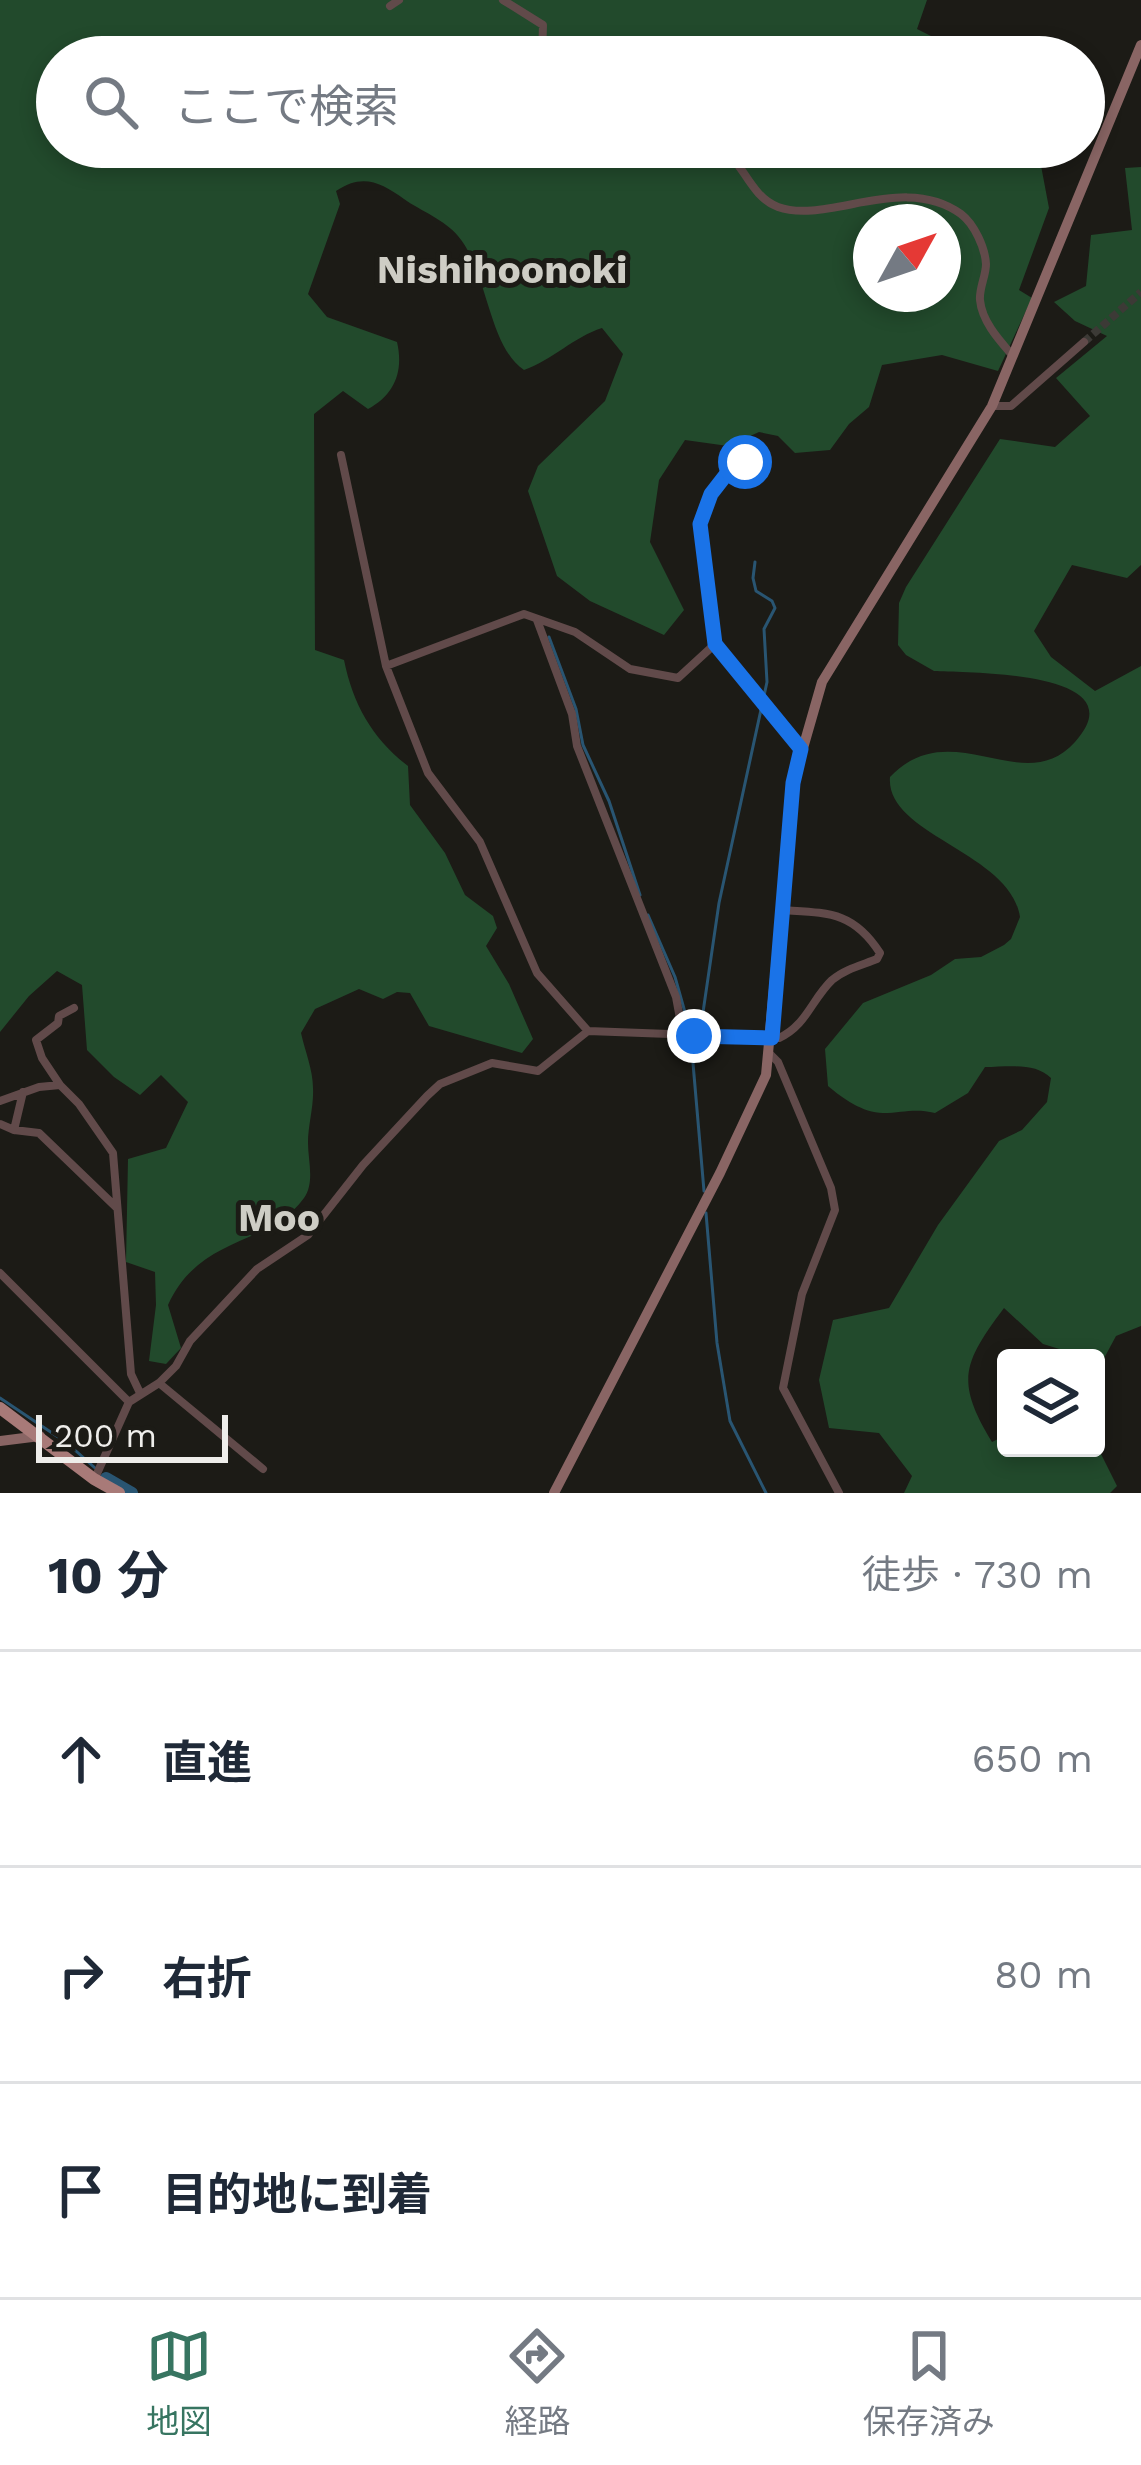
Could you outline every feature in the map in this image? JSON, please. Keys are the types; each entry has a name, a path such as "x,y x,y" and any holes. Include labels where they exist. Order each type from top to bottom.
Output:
{"main road":[{"path":"0,1408 119,1493"}],"street":[{"path":"503,0 543,25 543,36"},
{"path":"1105,133 1141,45"},
{"path":"744,168 755,190 775,206 805,209 914,198 962,215 973,227 986,265 979,297 982,310 1014,357"},
{"path":"554,1493 755,1102 772,1038 793,783 822,682 992,406 1091,168"},
{"path":"992,406 1011,406 1084,341"},
{"path":"341,455 386,666 428,773 480,842 537,973 588,1031"},
{"path":"764,457 735,466 705,506 700,524 715,644 801,749"},
{"path":"386,666 524,614 574,632 630,669 659,676 677,678 715,644"},
{"path":"537,620 572,714 577,746 688,1036"},
{"path":"95,1477 129,1402 176,1366 190,1341 257,1269 308,1235 363,1165 440,1084 492,1063 538,1071 588,1031 772,1038 795,1031 828,983 842,972 878,959 880,953 850,920 835,913 782,910"},
{"path":"74,1007 36,1040 60,1085 110,1146 116,1166 130,1374 140,1394"},
{"path":"770,1054 778,1062 831,1188 835,1210 802,1294 783,1388 839,1493"},
{"path":"0,1101 60,1085"},
{"path":"14,1130 23,1092"},
{"path":"0,1124 39,1133 117,1208"},
{"path":"0,1273 129,1402"},
{"path":"159,1383 262,1469"},
{"path":"0,1441 40,1436"}],"green space":[{"path":"0,0 927,0 917,29 931,36 36,36 36,168 1041,168 1049,208 1019,290 1032,298 998,371 942,355 882,365 869,407 830,450 795,453 778,436 759,432 728,446 685,440 659,480 650,542 684,610 664,635 590,601 557,576 528,491 538,466 605,401 623,354 602,328 524,370 503,344 476,268 453,230 379,184 354,182 336,191 340,204 308,294 327,317 397,342 399,363 390,390 368,409 343,391 314,414 315,650 344,660 366,720 408,766 410,805 445,853 465,895 493,916 497,928 486,946 533,1039 522,1053 429,1026 410,993 397,992 383,999 359,989 315,1009 301,1033 313,1088 307,1192 289,1214 216,1253 182,1282 168,1305 181,1348 166,1364 149,1361 155,1272 126,1262 128,1159 166,1148 188,1102 161,1075 140,1095 87,1050 82,985 57,971 0,1032"},
{"path":"1141,167 1141,565 1127,578 1072,565 1034,631 1051,657 1095,691 1141,666 1141,1326 1116,1336 1105,1356 1105,1349 1059,1349 1043,1344 1004,1308 972,1358 969,1373 972,1403 992,1442 997,1440 997,1457 1102,1457 1117,1486 1110,1493 904,1493 912,1476 879,1433 829,1428 819,1380 833,1320 889,1308 938,1225 999,1141 1022,1130 1047,1102 1051,1078 1029,1067 985,1067 968,1093 935,1113 875,1112 853,1104 828,1086 825,1049 863,1003 931,975 955,959 981,957 1004,945 1020,917 1011,895 995,876 907,814 894,797 890,777 914,759 938,752 1033,763 1055,757 1075,742 1089,718 1085,701 1067,688 1010,675 934,671 906,655 898,645 899,603 1000,439 1055,447 1090,416 1056,378 1107,336 1075,321 1054,302 1086,286 1091,235 1132,230 1125,168"}],"waterway":[{"path":"691,1030 701,1026 719,903 767,682 764,629 775,608 756,591 755,562"},
{"path":"549,637 576,709 583,745 609,801 640,895"},
{"path":"648,915 675,977 690,1030"},
{"path":"691,1040 704,1191"},
{"path":"706,1213 717,1343 730,1421 766,1493"},
{"path":"0,1398 95,1468"},
{"path":"106,1478 132,1493"}],"tunnel":[{"path":"1084,342 1141,292"}],"district":[{"name":"Nishihoonoki","path":"502,269"},
{"name":"Moo","path":"279,1217"}],"route":[{"path":"694,1036 772,1038 793,783 801,749 715,644 700,524 711,494 735,466 745,462"}]}
